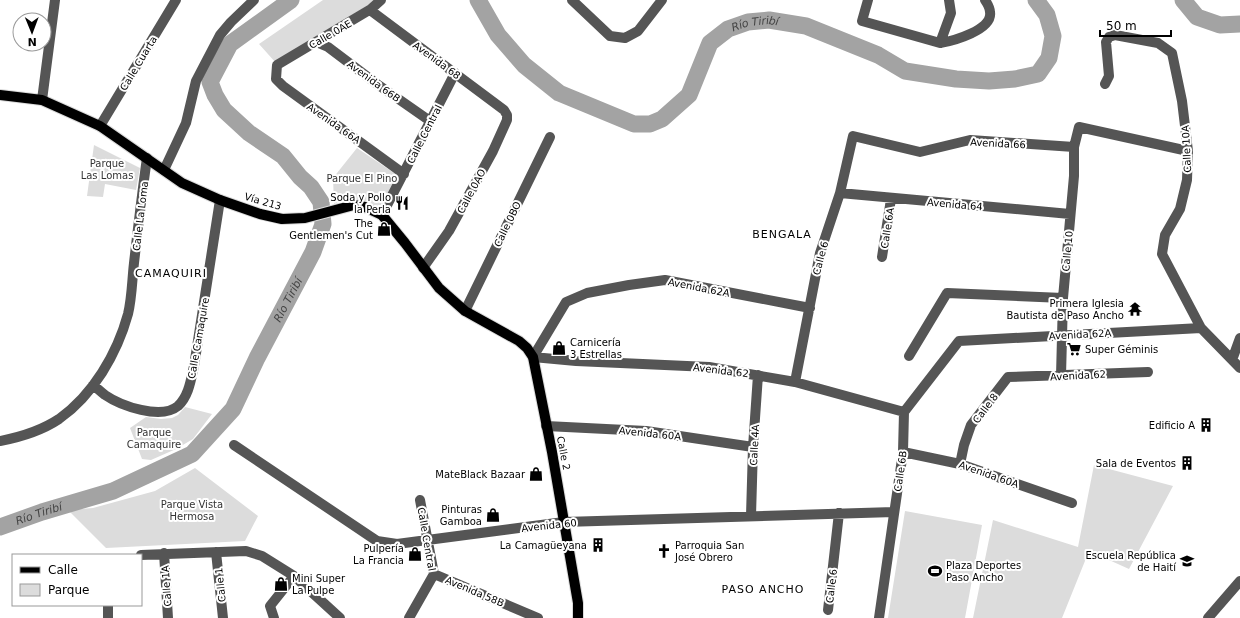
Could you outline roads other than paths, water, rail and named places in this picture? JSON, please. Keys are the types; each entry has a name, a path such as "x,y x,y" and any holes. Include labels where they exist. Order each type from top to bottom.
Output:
{"main road":[{"name":"Vía 213","path":"0,96 42,100 100,126 182,183 220,200 260,214 282,219 305,218 354,205 365,207 382,215 405,243 438,288 465,311 519,341 527,348 533,357"},
{"name":"Calle 2","path":"533,357 578,603 578,618"}],"street":[{"path":"42,100 55,0"},
{"name":"Calle Cuarta","path":"100,126 176,0"},
{"path":"164,170 186,123 196,81 220,35 254,0"},
{"name":"Calle 0AE","path":"277,65 370,10 381,0"},
{"path":"572,0 610,36 625,38 638,31 662,0"},
{"path":"868,0 862,21 940,43 951,41 978,30 989,19 990,12 985,0"},
{"path":"940,43 951,13 949,0"},
{"name":"Avenida 68","path":"370,10 504,110"},
{"name":"Calle 10A","path":"1105,84 1109,76 1106,42 1109,37 1115,35 1158,43 1172,53 1182,101 1188,151 1187,180 1180,209 1165,235 1162,254 1201,328 1240,368"},
{"name":"Avenida 66B","path":"316,42 328,47 430,121"},
{"name":"Avenida 66A","path":"277,65 276,79 278,82 404,174"},
{"name":"Calle Central","path":"382,215 455,73"},
{"name":"Calle 0AO","path":"423,268 449,231 493,151 507,120 507,115 504,110"},
{"name":"Calle 10","path":"1061,376 1063,298 1074,176 1074,147 1079,127 1188,151"},
{"name":"Avenida 66","path":"853,136 920,152 970,140 1074,147"},
{"name":"Calle 6","path":"795,382 820,253 840,193 853,136"},
{"name":"Calle 0BO","path":"465,311 550,137"},
{"name":"Calle La Loma","path":"0,441 36,431 58,419 74,407 93,385 107,365 119,341 128,313 147,158"},
{"name":"Avenida 64","path":"840,193 1070,214"},
{"name":"Calle 6A","path":"882,257 891,198"},
{"name":"Calle Camaquire","path":"93,385 106,396 138,409 154,412 168,412 178,406 189,386 194,366 220,200"},
{"name":"Avenida 62A","path":"533,357 566,302 588,293 629,284 665,280 810,308"},
{"path":"909,356 947,293 1063,298"},
{"name":"Avenida 62A","path":"904,412 959,341 1201,328"},
{"path":"1232,360 1240,338"},
{"name":"Avenida 62","path":"533,357 576,361 709,367 795,382 904,412"},
{"name":"Avenida 62","path":"1008,377 1148,372"},
{"name":"Calle 4A","path":"751,516 753,447 758,375"},
{"name":"Calle 8","path":"960,464 964,445 972,425 1008,377"},
{"name":"Calle 6B","path":"879,618 903,452 904,412"},
{"name":"Avenida 60A","path":"546,426 646,431 753,447"},
{"name":"Avenida 60","path":"234,445 377,541 397,544 564,522 894,512"},
{"name":"Avenida 60A","path":"903,452 960,464 1072,503"},
{"name":"Calle Central","path":"408,618 434,574 420,500"},
{"name":"Calle 6","path":"828,610 839,513"},
{"path":"142,555 246,551 262,556 294,576 340,618"},
{"name":"Calle 1","path":"216,552 223,618"},
{"name":"Calle 1A","path":"164,553 168,618"},
{"name":"Avenida 58B","path":"434,574 538,618"},
{"path":"274,618 270,606 294,576"},
{"path":"1208,618 1240,581"},
{"path":"108,606 108,618"}],"waterway":[{"name":"Río Tiribí","path":"0,527 42,512 113,491 192,454 233,409 257,358 313,252 323,224 321,202 311,187 300,177 283,156 249,133 224,110 215,95 210,82 230,44 291,0"},
{"name":"Río Tiribí","path":"478,0 498,35 524,65 559,93 634,124 650,124 662,119 689,95 710,43 728,29 748,22 769,20 806,26 878,55 905,71 956,79 989,81 1015,79 1038,74 1049,58 1053,36 1047,15 1036,0"},
{"name":"Río Tiribí","path":"1183,0 1197,17 1220,25 1240,24"}],"place":[{"name":"Soda y Pollo la Perla","path":"402,203"},
{"name":"The Gentlemen's Cut","path":"384,229"},
{"name":"Primera Iglesia Bautista de Paso Ancho","path":"1135,309"},
{"name":"Carnicería 3 Estrellas","path":"559,348"},
{"name":"Super Géminis","path":"1074,349"},
{"name":"Edificio A","path":"1206,425"},
{"name":"Sala de Eventos","path":"1187,463"},
{"name":"MateBlack Bazaar","path":"536,474"},
{"name":"Pinturas Gamboa","path":"493,515"},
{"name":"La Camagüeyana","path":"598,545"},
{"name":"Parroquia San José Obrero","path":"664,551"},
{"name":"Pulpería La Francia","path":"415,554"},
{"name":"Escuela República de Haití","path":"1187,561"},
{"name":"Plaza Deportes Paso Ancho","path":"935,571"},
{"name":"Mini Super La Pulpe","path":"281,584"}],"district":[{"name":"BENGALA","path":"782,234"},
{"name":"CAMAQUIRI","path":"171,273"},
{"name":"PASO ANCHO","path":"763,589"}],"park label":[{"name":"Parque Las Lomas","path":"107,168"},
{"name":"Parque El Pino","path":"362,178"},
{"name":"Parque Camaquire","path":"154,438"},
{"name":"Parque Vista Hermosa","path":"192,510"}]}
